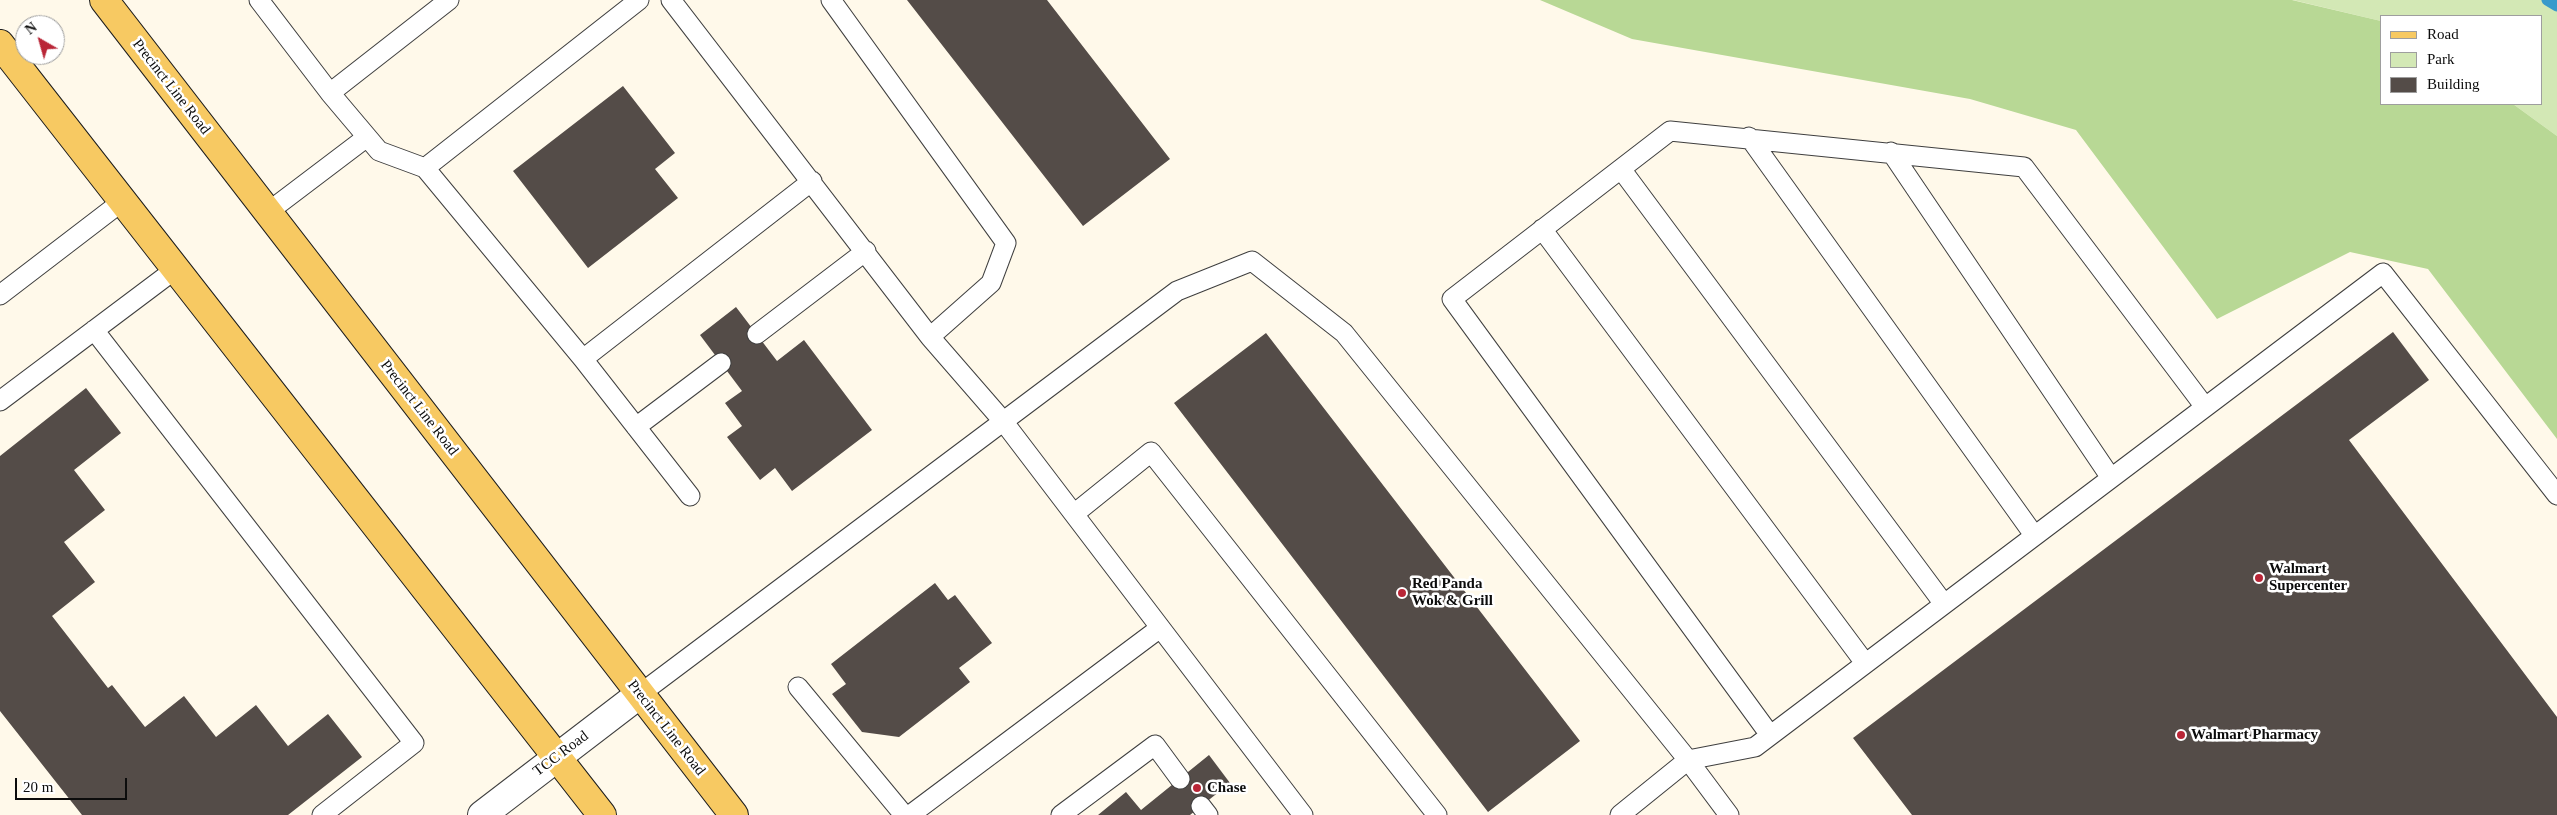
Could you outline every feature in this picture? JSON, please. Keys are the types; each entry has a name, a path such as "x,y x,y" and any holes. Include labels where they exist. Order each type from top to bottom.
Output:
{"main road":[{"name":"Precinct Line Road","path":"104,0 734,815"},
{"path":"0,44 124,200 602,815"}],"street":[{"name":"TCC Road","path":"482,815 640,694"}],"lane":[{"path":"259,0 330,93 379,151 426,168 583,358 690,496"},
{"path":"330,93 449,0"},
{"path":"426,168 639,0"},
{"path":"671,0 866,251 930,337 1003,421 1303,815"},
{"path":"831,0 1006,243 991,283 930,337"},
{"path":"1770,735 1452,299 1621,168 1670,131 1749,137 2024,167 2204,407"},
{"path":"268,212 367,136"},
{"path":"1749,137 2034,536"},
{"path":"1890,152 2111,478"},
{"path":"1621,168 1944,604"},
{"path":"583,358 812,181"},
{"path":"0,295 124,200"},
{"path":"1542,229 1865,663"},
{"path":"757,334 866,251"},
{"path":"640,694 1177,290 1252,261 1344,333 1688,760 1729,815"},
{"path":"0,401 177,268"},
{"path":"1620,815 1688,760 1754,747 2384,273 2557,495"},
{"path":"94,330 414,743 322,815"},
{"path":"636,428 721,363"},
{"path":"1074,514 1151,452 1437,815"},
{"path":"910,815 1160,628"},
{"path":"798,687 904,815"},
{"path":"1061,815 1155,745 1180,779"}],"green space":[{"path":"1540,0 2292,0 2380,21 2380,105 2514,105 2557,136 2557,439 2428,269 2350,252 2217,319 2076,130 1970,99 1632,39"},
{"path":"2293,0 2557,0 2557,136 2514,105 2542,105 2542,15 2380,15 2380,21"}],"building":[{"path":"907,0 1047,0 1170,159 1083,226"},
{"path":"623,86 675,153 655,169 678,198 588,268 513,171"},
{"path":"736,307 777,361 804,340 872,430 792,491 775,468 760,480 727,437 742,426 725,403 742,391 700,335"},
{"name":"Walmart Supercenter","path":"2393,332 2429,380 2349,440 2557,717 2557,815 1912,815 1853,738"},
{"path":"1266,333 1580,741 1488,812 1174,403"},
{"path":"86,388 121,433 74,470 105,510 64,542 95,582 52,616 108,688 112,685 145,727 184,696 216,737 256,705 288,746 328,714 362,757 288,815 82,815 0,711 0,456"},
{"path":"935,583 948,600 955,595 992,643 959,668 970,682 899,737 862,732 832,694 846,684 831,664"},
{"name":"Chase","path":"1209,755 1230,783 1190,815 1098,815 1126,792 1141,810"}],"waterway":[{"path":"2547,0 2557,6"}],"place":[{"name":"Walmart Supercenter","path":"2259,578"},
{"name":"Red Panda Wok & Grill","path":"1402,593"},
{"name":"Walmart Pharmacy","path":"2181,735"},
{"name":"Chase","path":"1197,788"}]}
